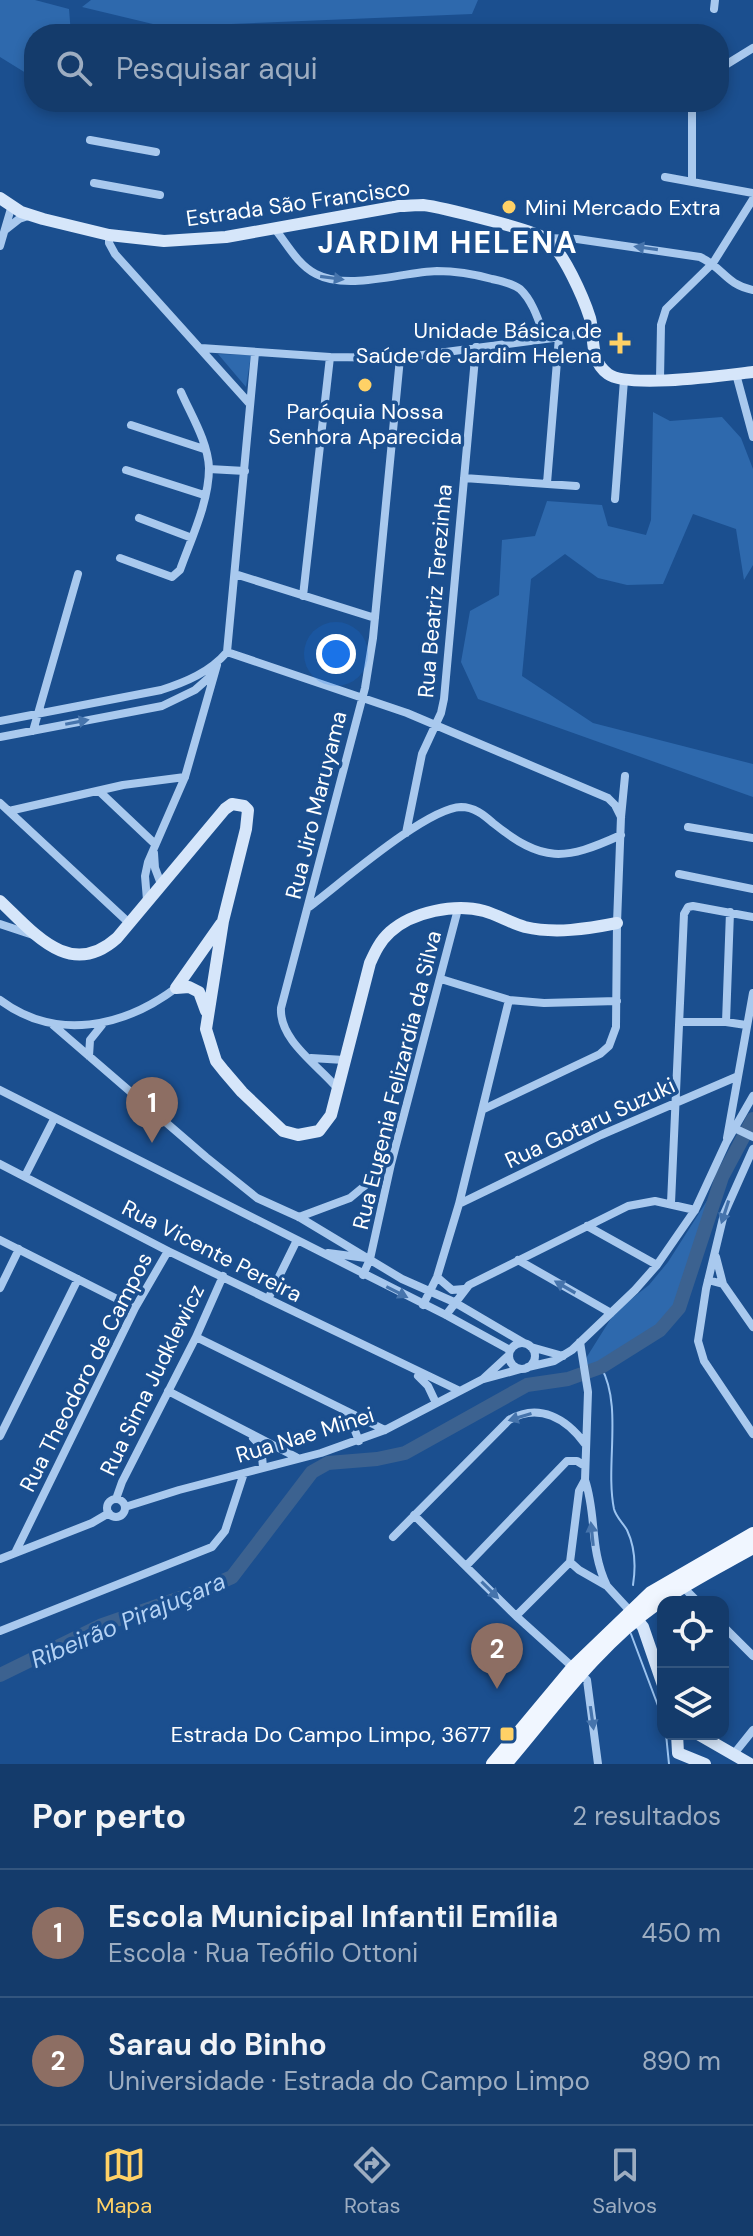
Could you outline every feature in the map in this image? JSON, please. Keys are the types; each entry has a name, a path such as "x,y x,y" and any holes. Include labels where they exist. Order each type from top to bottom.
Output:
{"main road":[{"path":"493,1764 577,1671 634,1615 651,1593 753,1534"},
{"path":"634,1615 753,1547"},
{"path":"505,1764 577,1671"}],"street":[{"path":"729,63 753,48"},
{"path":"692,112 692,181"},
{"path":"90,140 156,152"},
{"path":"660,379 663,316 713,263 750,210 753,196 665,177"},
{"path":"94,183 160,195"},
{"name":"Estrada São Francisco","path":"0,198 32,215 129,239 190,241 399,206 426,205 546,238"},
{"path":"0,246 12,205"},
{"path":"4,230 19,219 32,215"},
{"path":"85,229 113,251 249,403"},
{"path":"275,229 299,261 311,272 327,278 373,280 436,271 509,283 525,295 545,338"},
{"path":"109,235 113,251"},
{"path":"546,238 577,239 687,254 713,263 735,286 753,290"},
{"path":"546,238 560,255 581,295 590,319 596,359 609,375 624,380 753,372"},
{"path":"113,251 129,239"},
{"path":"560,255 577,239"},
{"path":"201,348 330,357 400,358 591,333"},
{"path":"547,483 559,337"},
{"name":"Rua Beatriz Terezinha","path":"406,833 422,754 444,699 476,347"},
{"path":"0,737 162,706 195,690 227,652 255,353"},
{"path":"303,596 330,357"},
{"name":"Rua Jiro Maruyama","path":"338,1089 288,1037 280,1016 362,697 375,618 400,358"},
{"path":"736,374 753,437"},
{"path":"615,499 624,380"},
{"path":"120,558 172,577 180,570 192,538 209,469 181,392"},
{"path":"131,425 204,449"},
{"path":"209,469 245,471"},
{"path":"126,470 204,495"},
{"path":"464,478 576,486"},
{"path":"139,518 192,538"},
{"path":"33,731 78,574"},
{"path":"235,574 375,618"},
{"path":"227,652 362,697 608,798 621,817"},
{"path":"0,721 170,687 211,671"},
{"path":"147,900 145,876 155,844 185,777 211,690 211,671"},
{"path":"170,687 175,700"},
{"path":"484,1109 600,1054 614,1038 625,776"},
{"path":"9,811 154,780 185,777"},
{"path":"99,791 155,844 154,862 161,884"},
{"path":"0,803 128,922"},
{"path":"0,901 35,936 54,949 68,953 93,953 105,949 225,809 232,804 248,810 223,921 219,959 193,986 152,1006 102,1024 74,1027 53,1025 27,1016 0,1000"},
{"path":"309,908 406,833 447,810 462,807 474,810 525,847 541,853 568,853 621,835"},
{"path":"688,827 753,838"},
{"path":"679,874 753,889"},
{"path":"671,1203 685,910 693,906 753,917"},
{"path":"223,921 203,952 193,986 206,1015 208,1037 216,1061 242,1092 283,1131 298,1135 319,1131 331,1115 338,1089 338,1060 370,963 389,933 410,919 458,909 481,910 524,927 549,930 580,930 617,923"},
{"name":"Rua Eugenia Felizardia da Silva","path":"363,1275 370,1259 391,1164 458,909"},
{"path":"726,1022 730,912"},
{"path":"0,924 35,936"},
{"path":"203,952 213,952 219,959"},
{"path":"441,979 509,1000 544,1003 617,1001"},
{"path":"753,993 733,1095 735,1128 753,1137"},
{"path":"423,1305 437,1277 459,1204 509,1000"},
{"path":"680,1022 746,1025"},
{"path":"89,1056 90,1040 102,1024"},
{"path":"53,1025 257,1198 299,1217 528,1345 563,1356"},
{"path":"310,1058 338,1060"},
{"path":"325,1074 326,1066 338,1060"},
{"name":"Rua Gotaru Suzuki","path":"459,1204 675,1101 736,1077"},
{"path":"0,1090 446,1315 510,1353 514,1366 524,1368 535,1358 528,1345"},
{"path":"733,1095 752,1099"},
{"name":"Rua Nae Minei","path":"125,1507 359,1441 483,1379 563,1356 611,1313 657,1265 695,1210 726,1143 752,1099"},
{"path":"25,1176 54,1119"},
{"path":"753,1149 730,1196 708,1280 698,1341 700,1352 753,1434"},
{"name":"Rua Vicente Pereira","path":"0,1164 168,1251 458,1390"},
{"path":"299,1217 350,1198 391,1164"},
{"path":"437,1277 452,1290 466,1288 633,1204 655,1201 695,1210"},
{"path":"587,1226 657,1265"},
{"path":"331,1235 353,1269"},
{"path":"0,1240 135,1308"},
{"path":"268,1299 297,1240"},
{"path":"716,1245 716,1262 723,1284 753,1327"},
{"path":"0,1288 19,1249"},
{"name":"Rua Theodoro de Campos","path":"15,1553 135,1308 168,1251"},
{"path":"321,1253 370,1259"},
{"path":"518,1260 611,1313"},
{"name":"Rua Sima Judklewicz","path":"116,1499 223,1276"},
{"path":"0,1436 78,1279"},
{"path":"708,1280 723,1284"},
{"path":"446,1315 466,1288"},
{"path":"466,1288 465,1300 470,1312"},
{"path":"196,1337 385,1430"},
{"path":"580,1342 587,1380 585,1480 595,1556 607,1586"},
{"path":"510,1353 516,1345 528,1345"},
{"path":"572,1350 582,1364"},
{"name":"Rua Nae Minei","path":"483,1379 510,1353"},
{"name":"Rua Vicente Pereira","path":"408,1368 428,1386 436,1403"},
{"path":"168,1391 296,1457"},
{"path":"345,1410 359,1441"},
{"path":"393,1537 517,1415 544,1413 556,1416 571,1427 585,1444"},
{"path":"243,1430 261,1446 263,1467"},
{"path":"466,1566 567,1461 577,1461 585,1466"},
{"path":"0,1631 212,1547 225,1531 244,1473"},
{"name":"Rua Nae Minei","path":"221,1479 232,1485 237,1496"},
{"path":"516,1616 570,1562 579,1491 585,1480"},
{"path":"0,1559 92,1523 109,1513 119,1516 125,1507 123,1503 116,1499 109,1504 109,1513"},
{"path":"414,1515 516,1616 587,1680 598,1764"},
{"path":"570,1562 607,1586 634,1615 643,1627 657,1668"},
{"path":"683,1587 692,1596"},
{"path":"729,1632 753,1656"},
{"path":"733,1755 753,1730"},
{"path":"708,1740 750,1764"},
{"path":"679,1758 705,1764"}],"shaded area":[{"path":"0,0 35,0 69,9 70,24 24,24 24,72 0,57"},
{"path":"91,0 478,0 472,14 231,24 153,24 82,7"},
{"path":"218,354 251,355 246,387"},
{"path":"653,412 670,421 722,417 741,438 753,469 753,565 744,580 736,529 693,514 663,584 627,585 598,578 565,554 531,579 522,676 593,723 753,764 753,797 478,699 461,662 470,611 499,595 502,540 535,536 547,501 602,505 608,526 646,535 651,520"},
{"path":"710,1196 689,1272 673,1309 643,1342 590,1371 583,1363 615,1312 649,1285 668,1262"}],"waterway":[{"name":"Ribeirão Pirajuçara","path":"0,1675 102,1625 232,1577 312,1472 328,1463 405,1453 527,1385 568,1379 601,1367 660,1330 679,1308 722,1177 753,1119"},
{"path":"601,1367 611,1399 614,1509 632,1543 635,1564 633,1585"},
{"path":"631,1634 657,1703"},
{"path":"667,1740 669,1764"}],"place":[{"name":"Mini Mercado Extra","path":"509,207"},
{"name":"Unidade Básica de Saúde de Jardim Helena","path":"620,343"},
{"name":"Paróquia Nossa Senhora Aparecida","path":"365,385"},
{"name":"Escola Municipal Infantil Emília","path":"152,1143"},
{"name":"Sarau do Binho","path":"497,1689"},
{"name":"Estrada Do Campo Limpo, 3677","path":"507,1734"}],"district":[{"name":"JARDIM HELENA","path":"448,242"}]}
